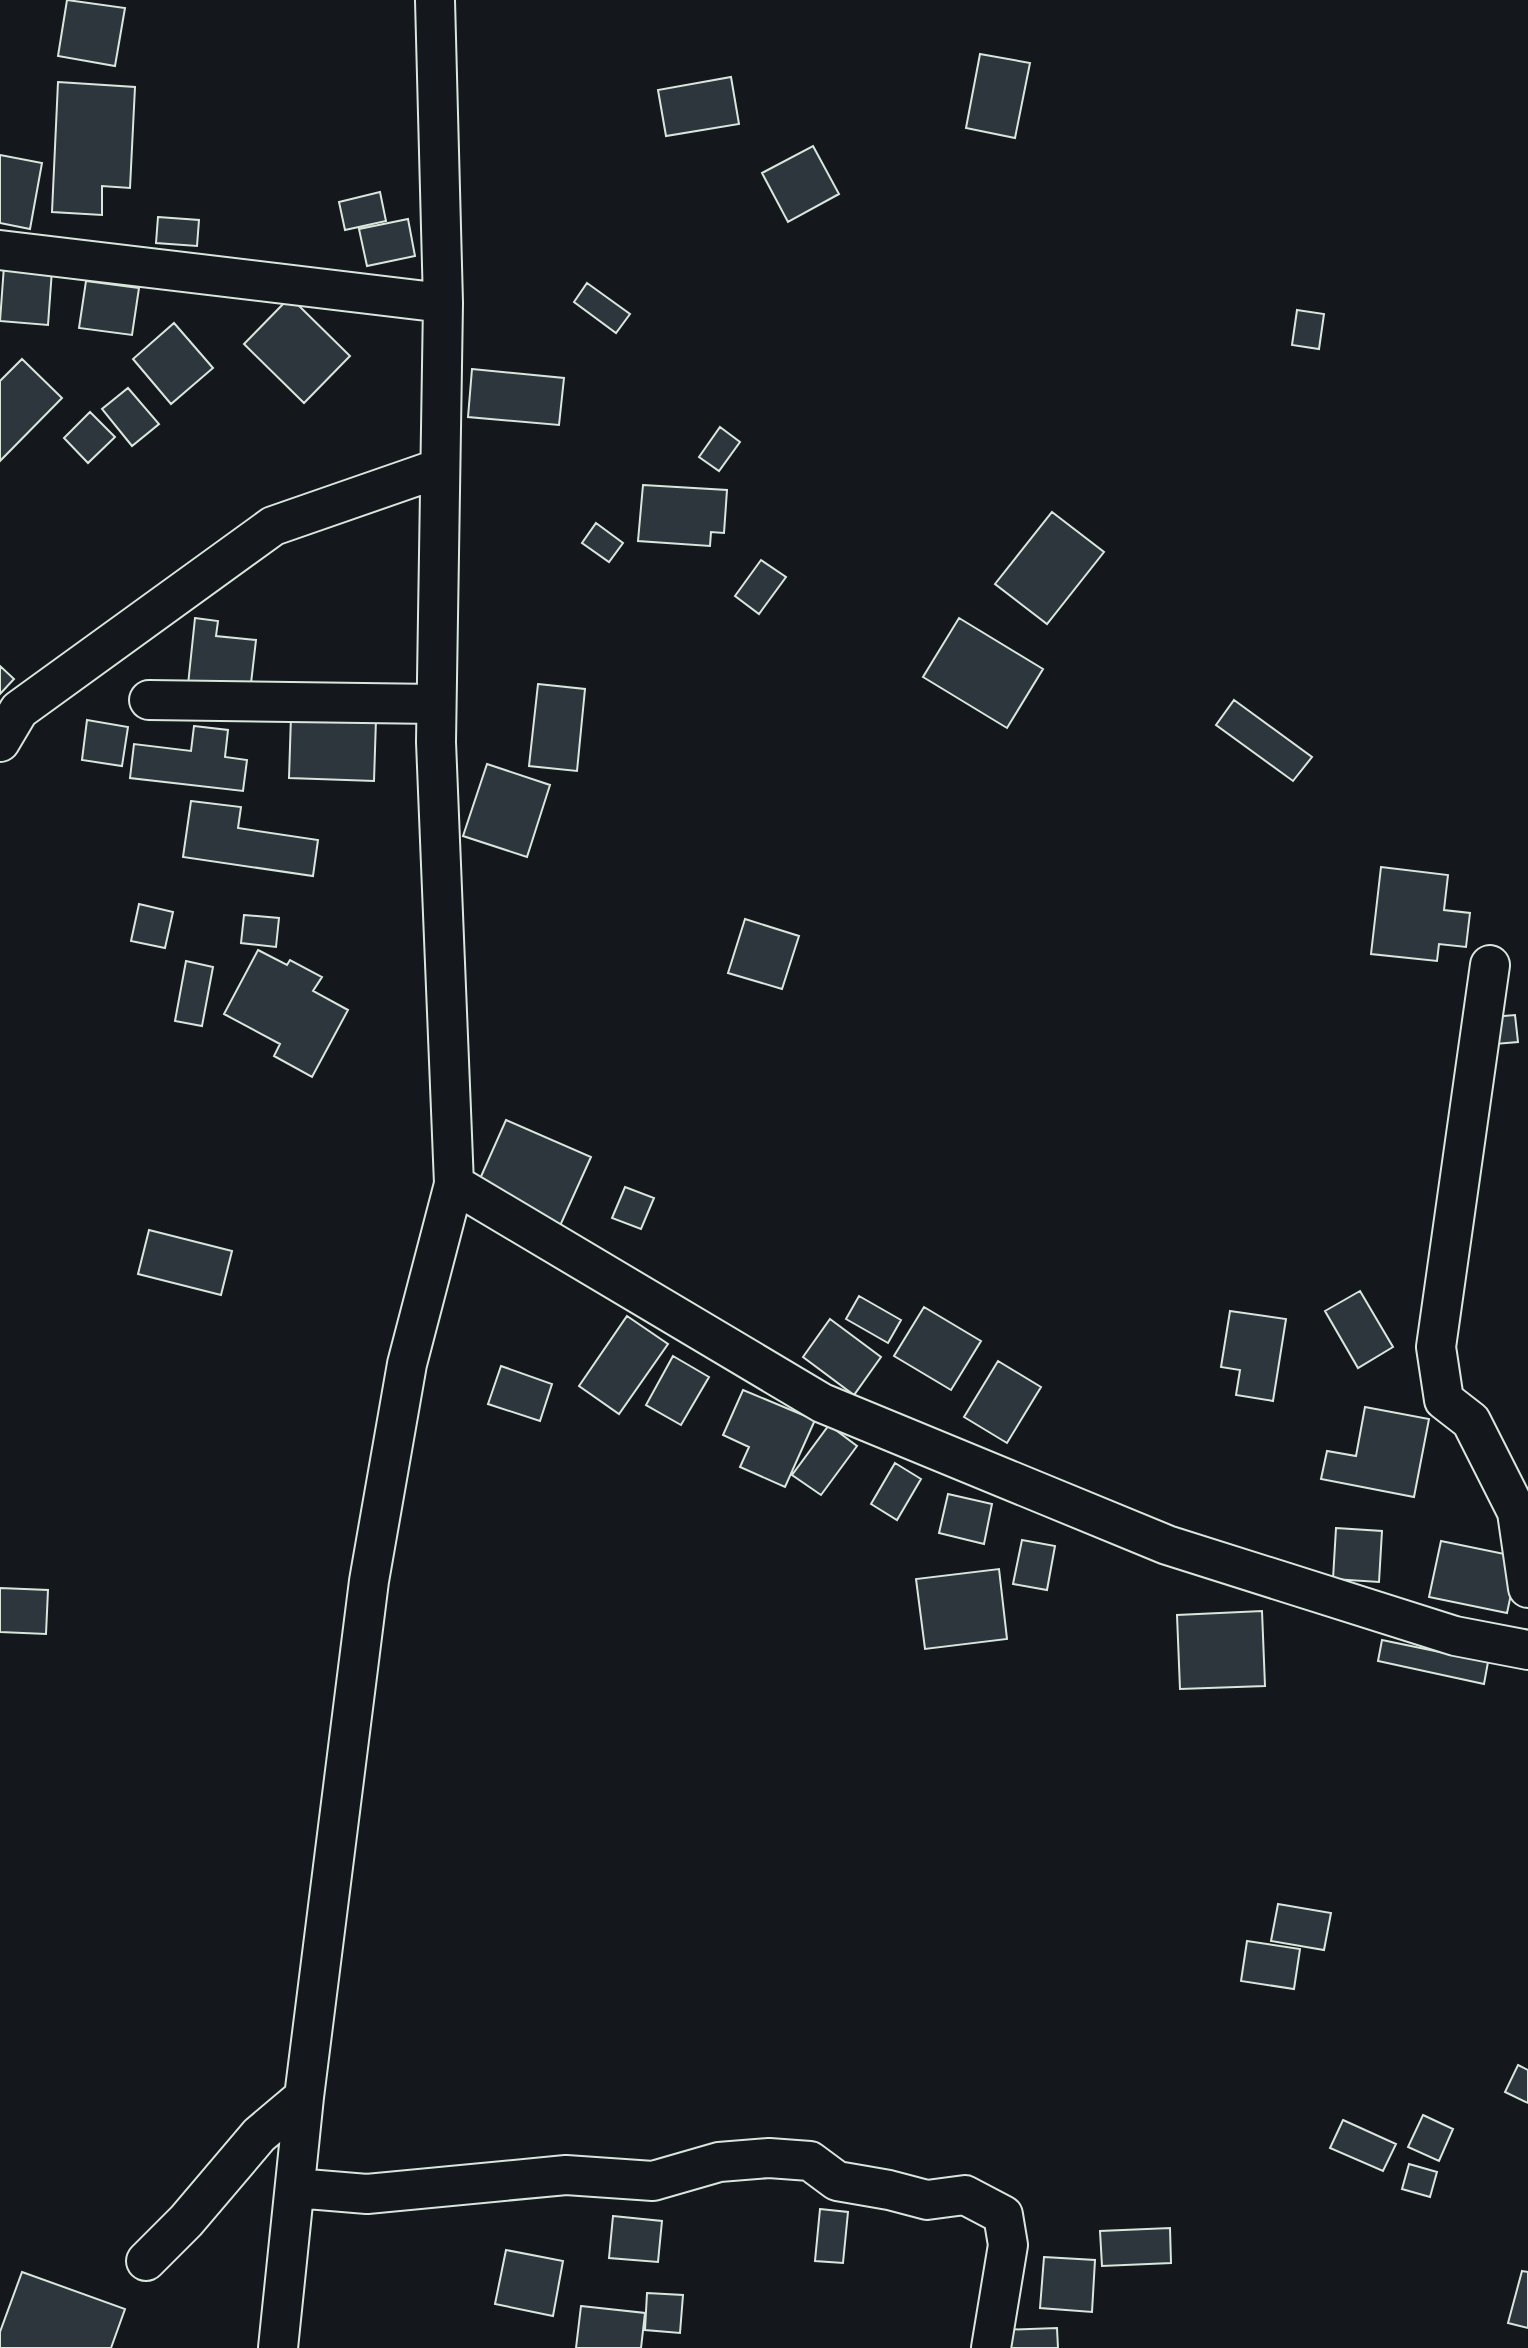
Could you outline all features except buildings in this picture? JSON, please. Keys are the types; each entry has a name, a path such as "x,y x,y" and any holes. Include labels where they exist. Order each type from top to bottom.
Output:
{"street":[{"path":"278,2348 304,2096 369,1581 407,1364 454,1184 436,704 443,303 435,0"},
{"path":"0,250 443,303"},
{"path":"0,742 19,710 273,526 440,468"},
{"path":"149,700 436,704"},
{"path":"1490,965 1436,1347 1444,1400 1471,1421 1517,1512 1528,1588"},
{"path":"454,1184 822,1402 1167,1545 1455,1636 1528,1650"},
{"path":"146,2261 186,2221 259,2135 304,2096"},
{"path":"295,2188 367,2194 566,2175 653,2181 719,2162 769,2158 810,2161 837,2181 927,2200 965,2195 1003,2215 1008,2245 992,2348"}]}
